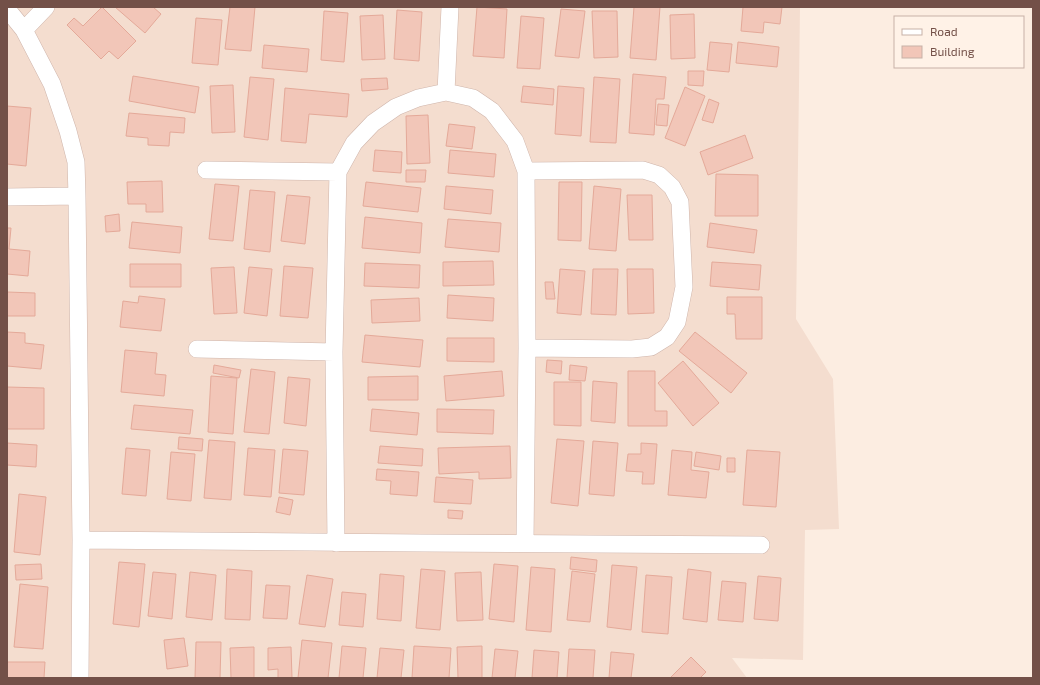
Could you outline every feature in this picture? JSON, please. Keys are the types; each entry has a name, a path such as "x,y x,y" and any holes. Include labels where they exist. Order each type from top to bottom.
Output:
{"street":[{"path":"24,30 46,7"},
{"path":"446,92 450,7"},
{"path":"7,9 24,30 52,84 76,162 81,540 80,678"},
{"path":"336,543 334,352 338,172 354,142 373,123 396,107 418,98 446,92 473,98 492,111 515,141 526,171 527,348 525,543"},
{"path":"206,170 338,172"},
{"path":"526,171 642,170 659,175 672,187 680,202 684,286 677,322 667,337 651,347 632,349 527,348"},
{"path":"7,197 77,196"},
{"path":"197,349 334,352"},
{"path":"81,540 761,545"}],"shaded area":[{"path":"7,7 800,7 796,319 833,379 839,529 805,530 803,660 732,658 747,678 7,678"}],"building":[{"path":"102,7 136,41 118,59 109,51 101,59 67,25 74,18 83,26"},
{"path":"115,7 153,7 161,14 145,33"},
{"path":"230,7 255,7 251,51 225,49"},
{"path":"477,7 507,9 504,58 473,56"},
{"path":"634,7 660,7 656,60 630,58"},
{"path":"743,7 782,7 780,24 764,22 763,33 741,31"},
{"path":"561,9 585,11 579,58 555,56"},
{"path":"397,10 422,12 419,61 394,59"},
{"path":"324,11 348,13 344,62 321,60"},
{"path":"592,11 617,11 618,57 594,58"},
{"path":"694,14 695,58 671,59 670,15"},
{"path":"383,15 385,59 362,60 360,16"},
{"path":"521,16 544,18 540,69 517,68"},
{"path":"196,18 222,20 218,65 192,63"},
{"path":"710,42 732,44 729,72 707,70"},
{"path":"738,42 779,47 777,67 736,63"},
{"path":"264,45 309,49 307,72 262,68"},
{"path":"688,71 704,71 703,86 688,85"},
{"path":"633,74 666,77 664,99 656,99 654,135 629,133"},
{"path":"133,76 199,87 195,113 129,101"},
{"path":"250,77 274,79 268,140 244,137"},
{"path":"594,77 620,79 616,143 590,142"},
{"path":"387,78 388,89 362,91 361,79"},
{"path":"233,85 235,132 212,133 210,86"},
{"path":"523,86 554,89 553,105 521,102"},
{"path":"558,86 584,88 581,136 555,134"},
{"path":"685,87 705,96 685,146 665,138"},
{"path":"285,88 349,94 347,117 309,114 306,143 281,141"},
{"path":"709,99 719,103 713,123 702,120"},
{"path":"658,104 669,105 667,126 656,125"},
{"path":"7,106 31,108 26,166 7,164"},
{"path":"129,113 185,118 184,133 170,132 169,146 148,145 148,138 126,136"},
{"path":"428,115 430,163 407,164 406,116"},
{"path":"449,124 475,127 472,149 446,146"},
{"path":"745,135 753,158 708,175 700,152"},
{"path":"375,150 402,152 401,173 373,171"},
{"path":"450,150 496,154 494,177 448,173"},
{"path":"406,170 426,170 425,182 406,182"},
{"path":"716,174 758,175 758,216 715,216"},
{"path":"162,181 163,212 146,212 146,204 128,204 127,182"},
{"path":"366,182 421,188 418,212 363,206"},
{"path":"559,182 582,182 581,241 558,240"},
{"path":"215,184 239,186 233,241 209,239"},
{"path":"446,186 493,190 491,214 444,209"},
{"path":"594,186 621,189 616,251 589,249"},
{"path":"250,190 275,192 270,252 244,249"},
{"path":"287,195 310,197 305,244 281,241"},
{"path":"627,195 652,195 653,240 629,240"},
{"path":"119,214 120,231 106,232 105,216"},
{"path":"365,217 422,223 420,253 362,248"},
{"path":"448,219 501,223 499,252 445,247"},
{"path":"132,222 182,227 180,253 129,248"},
{"path":"710,223 757,230 754,253 707,247"},
{"path":"7,228 11,228 9,249 30,251 28,276 7,274"},
{"path":"493,261 494,285 443,286 443,262"},
{"path":"712,262 761,265 759,290 710,286"},
{"path":"365,263 420,265 419,288 364,286"},
{"path":"130,264 181,264 181,287 130,287"},
{"path":"284,266 313,268 308,318 280,316"},
{"path":"234,267 237,313 214,314 211,268"},
{"path":"249,267 272,269 267,316 244,313"},
{"path":"560,269 585,271 581,315 557,313"},
{"path":"593,269 618,269 616,315 591,314"},
{"path":"627,269 653,269 654,313 628,314"},
{"path":"545,282 553,282 555,299 546,299"},
{"path":"7,292 35,293 35,316 7,316"},
{"path":"448,295 494,298 493,321 447,318"},
{"path":"139,296 165,299 161,331 120,327 123,301 138,303"},
{"path":"727,297 762,297 762,339 736,339 735,314 727,314"},
{"path":"419,298 420,321 372,323 371,300"},
{"path":"7,332 25,333 25,343 44,345 41,369 7,366"},
{"path":"695,332 747,373 731,393 679,351"},
{"path":"365,335 423,340 420,367 362,362"},
{"path":"447,338 494,338 494,362 447,361"},
{"path":"125,350 157,353 155,374 166,375 164,396 121,392"},
{"path":"547,360 562,361 561,374 546,372"},
{"path":"683,361 719,403 693,426 658,383"},
{"path":"214,365 241,370 239,378 213,373"},
{"path":"570,365 587,367 585,381 569,380"},
{"path":"251,369 275,372 269,434 244,432"},
{"path":"502,371 504,396 446,401 444,376"},
{"path":"628,371 655,371 655,411 667,411 667,426 628,426"},
{"path":"211,376 237,378 233,434 208,432"},
{"path":"418,376 418,400 368,400 368,377"},
{"path":"288,377 310,379 306,426 284,423"},
{"path":"593,381 617,383 615,423 591,421"},
{"path":"554,382 581,382 581,426 554,425"},
{"path":"7,387 44,388 44,429 7,429"},
{"path":"134,405 193,410 190,434 131,429"},
{"path":"372,409 419,413 417,435 370,431"},
{"path":"437,409 494,410 493,434 437,432"},
{"path":"179,437 203,439 202,451 178,449"},
{"path":"557,439 584,441 578,506 551,503"},
{"path":"209,440 235,442 231,500 204,498"},
{"path":"593,441 618,443 614,496 589,494"},
{"path":"7,443 37,445 36,467 7,465"},
{"path":"641,443 657,444 654,484 642,484 643,472 626,471 628,454 641,454"},
{"path":"380,446 423,449 422,466 378,463"},
{"path":"510,446 511,478 479,479 479,472 439,474 438,448"},
{"path":"126,448 150,450 146,496 122,494"},
{"path":"248,448 275,450 271,497 244,495"},
{"path":"283,449 308,451 304,495 279,493"},
{"path":"672,450 692,452 691,470 709,472 706,498 668,495"},
{"path":"747,450 780,452 776,507 743,505"},
{"path":"171,452 195,454 191,501 167,499"},
{"path":"696,452 721,456 719,470 694,466"},
{"path":"727,458 735,458 735,472 727,472"},
{"path":"377,469 419,472 417,496 390,494 391,481 376,480"},
{"path":"436,477 473,480 471,504 434,502"},
{"path":"19,494 46,497 40,555 14,552"},
{"path":"279,497 293,500 290,515 276,512"},
{"path":"448,510 463,511 462,519 448,518"},
{"path":"571,557 597,560 596,572 570,569"},
{"path":"119,562 145,564 139,627 113,624"},
{"path":"41,564 42,579 16,580 15,565"},
{"path":"494,564 518,566 514,622 489,619"},
{"path":"612,565 637,567 631,630 607,627"},
{"path":"531,567 555,569 551,632 526,630"},
{"path":"227,569 252,571 250,620 225,619"},
{"path":"421,569 445,571 440,630 416,628"},
{"path":"688,569 711,572 707,622 683,619"},
{"path":"572,571 595,574 590,622 567,620"},
{"path":"153,572 176,574 172,619 148,616"},
{"path":"190,572 216,575 212,620 186,617"},
{"path":"481,572 483,620 457,621 455,573"},
{"path":"380,574 404,576 401,621 377,619"},
{"path":"307,575 333,579 325,627 299,624"},
{"path":"646,575 672,577 668,634 642,632"},
{"path":"758,576 781,578 778,621 754,619"},
{"path":"722,581 746,583 743,622 718,620"},
{"path":"20,584 48,587 43,649 14,647"},
{"path":"266,585 290,586 287,619 263,618"},
{"path":"342,592 366,594 363,627 339,625"},
{"path":"184,638 188,666 167,669 164,640"},
{"path":"302,640 332,643 328,678 298,678"},
{"path":"196,642 221,642 220,678 195,678"},
{"path":"342,646 366,648 363,678 339,678"},
{"path":"414,646 451,648 449,678 412,678"},
{"path":"482,646 482,678 458,678 457,647"},
{"path":"254,647 254,678 231,678 230,648"},
{"path":"291,647 292,678 278,678 278,669 268,670 268,648"},
{"path":"380,648 404,650 401,678 377,678"},
{"path":"495,649 518,651 515,678 492,678"},
{"path":"569,649 595,650 593,678 567,678"},
{"path":"534,650 559,652 557,678 532,678"},
{"path":"611,652 634,654 631,678 609,678"},
{"path":"691,657 706,672 700,678 670,678"},
{"path":"7,662 45,662 44,678 7,678"}]}
